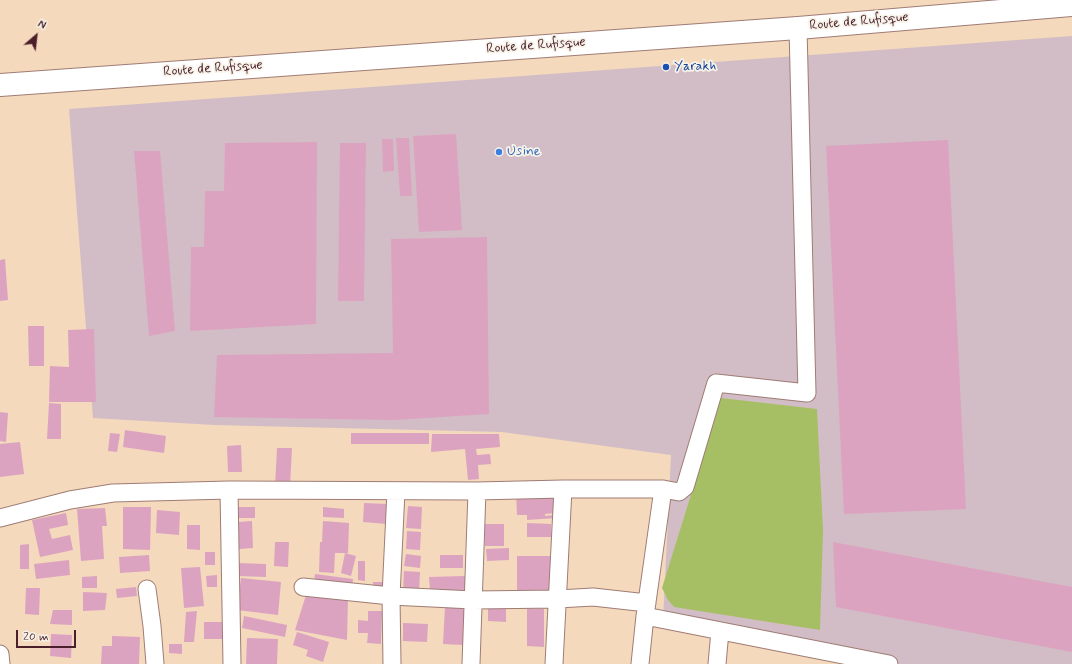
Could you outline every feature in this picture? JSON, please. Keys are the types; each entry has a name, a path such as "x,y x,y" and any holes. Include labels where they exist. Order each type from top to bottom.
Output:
{"main road":[{"name":"Route de Rufisque","path":"0,85 798,28 1072,5"}],"street":[{"path":"0,518 70,500 113,493 229,490 476,491 563,489 663,489 679,492 685,487 716,383 807,393 798,28"},
{"path":"554,664 563,489"},
{"path":"640,664 646,609 663,489"},
{"path":"229,490 232,664"},
{"path":"392,664 391,596 396,490"},
{"path":"471,664 476,491"},
{"path":"303,587 391,596 473,600 593,597 646,609 720,631 823,658 889,664"},
{"path":"147,589 155,664"},
{"path":"717,664 720,631"},
{"path":"0,654 1,664"}],"shaded area":[{"path":"1072,36 1072,664 862,664 663,621 671,455 502,432 214,425 93,418 69,109"}],"green space":[{"path":"721,398 817,409 823,530 820,630 674,607 668,600 662,588"}],"building":[{"path":"456,134 462,230 419,232 413,136"},
{"path":"396,138 409,138 412,196 400,196"},
{"path":"382,139 393,139 394,171 383,172"},
{"path":"948,140 966,509 844,514 826,146"},
{"path":"317,142 316,324 190,331 191,247 204,247 205,191 224,191 225,143"},
{"path":"340,143 366,143 364,301 338,301"},
{"path":"134,151 160,151 175,331 149,336"},
{"path":"487,237 489,414 394,420 214,417 217,355 393,353 391,239"},
{"path":"5,259 8,300 0,301 0,260"},
{"path":"28,326 44,326 44,366 29,366"},
{"path":"94,329 96,402 49,402 50,366 69,367 68,330"},
{"path":"49,403 61,404 61,439 47,439"},
{"path":"0,412 8,413 6,442 0,441"},
{"path":"125,430 166,436 164,453 123,447"},
{"path":"110,433 120,434 117,452 108,451"},
{"path":"351,433 429,433 429,444 351,444"},
{"path":"432,434 499,434 500,447 476,449 477,455 490,454 491,464 478,465 479,479 468,480 465,449 431,452"},
{"path":"20,442 24,474 0,477 0,444"},
{"path":"241,445 242,472 228,472 227,446"},
{"path":"277,448 292,448 290,487 275,486"},
{"path":"554,490 555,513 545,514 545,516 555,515 556,518 527,520 527,515 517,515 516,492"},
{"path":"364,503 388,504 387,524 363,522"},
{"path":"408,506 422,507 421,529 406,528"},
{"path":"123,507 151,507 150,550 123,549"},
{"path":"238,507 255,507 255,518 238,518"},
{"path":"323,507 344,509 344,518 323,517"},
{"path":"105,508 107,526 102,526 104,559 81,561 77,509"},
{"path":"157,510 180,512 179,535 156,533"},
{"path":"66,513 68,525 49,529 52,539 70,535 73,550 40,557 32,520"},
{"path":"252,521 253,548 239,549 238,522"},
{"path":"323,521 349,523 348,553 335,553 334,573 319,572 320,542 322,542"},
{"path":"527,523 551,524 551,537 527,537"},
{"path":"485,524 504,524 504,546 485,546"},
{"path":"187,525 200,525 200,550 187,549"},
{"path":"407,531 421,532 420,550 406,549"},
{"path":"275,542 289,542 288,567 274,566"},
{"path":"833,542 1072,587 1072,652 836,607"},
{"path":"29,544 29,569 20,569 20,545"},
{"path":"509,548 509,560 487,561 486,549"},
{"path":"205,552 215,552 215,565 205,565"},
{"path":"345,553 356,556 351,576 341,573"},
{"path":"406,554 421,556 420,568 404,566"},
{"path":"149,555 150,571 120,573 119,557"},
{"path":"440,555 463,555 463,568 440,568"},
{"path":"517,556 551,556 552,592 517,592"},
{"path":"69,560 70,575 36,579 34,564"},
{"path":"358,561 365,561 365,581 358,580"},
{"path":"237,563 266,564 266,577 237,576"},
{"path":"200,567 204,606 184,608 181,568"},
{"path":"404,571 420,572 419,594 403,593"},
{"path":"315,574 353,579 352,590 314,585"},
{"path":"217,575 217,587 207,587 206,576"},
{"path":"97,576 97,588 82,588 82,577"},
{"path":"465,576 466,591 430,591 429,577"},
{"path":"241,578 281,582 278,615 237,610"},
{"path":"373,582 391,582 391,591 373,591"},
{"path":"136,587 137,596 117,598 116,589"},
{"path":"26,588 40,588 39,615 25,614"},
{"path":"83,592 107,593 105,610 83,611"},
{"path":"306,595 348,597 347,640 295,630"},
{"path":"488,604 506,604 506,622 488,621"},
{"path":"445,607 465,608 463,645 443,644"},
{"path":"527,609 544,609 544,647 527,646"},
{"path":"53,610 72,610 72,625 50,624"},
{"path":"197,611 194,642 184,642 186,612"},
{"path":"368,611 382,611 381,644 367,643 368,633 358,633 358,620 368,621"},
{"path":"244,616 287,625 285,637 242,628"},
{"path":"204,622 222,622 223,639 204,639"},
{"path":"403,623 428,624 427,642 403,641"},
{"path":"297,632 329,642 323,662 306,656 308,650 293,645"},
{"path":"51,634 72,635 71,658 50,656"},
{"path":"112,636 140,637 139,664 101,664 102,646 112,646"},
{"path":"247,638 278,639 277,664 246,664"},
{"path":"169,644 182,644 182,654 169,653"}],"place":[{"name":"Yarakh","path":"666,67"},
{"name":"Usine","path":"499,152"}]}
